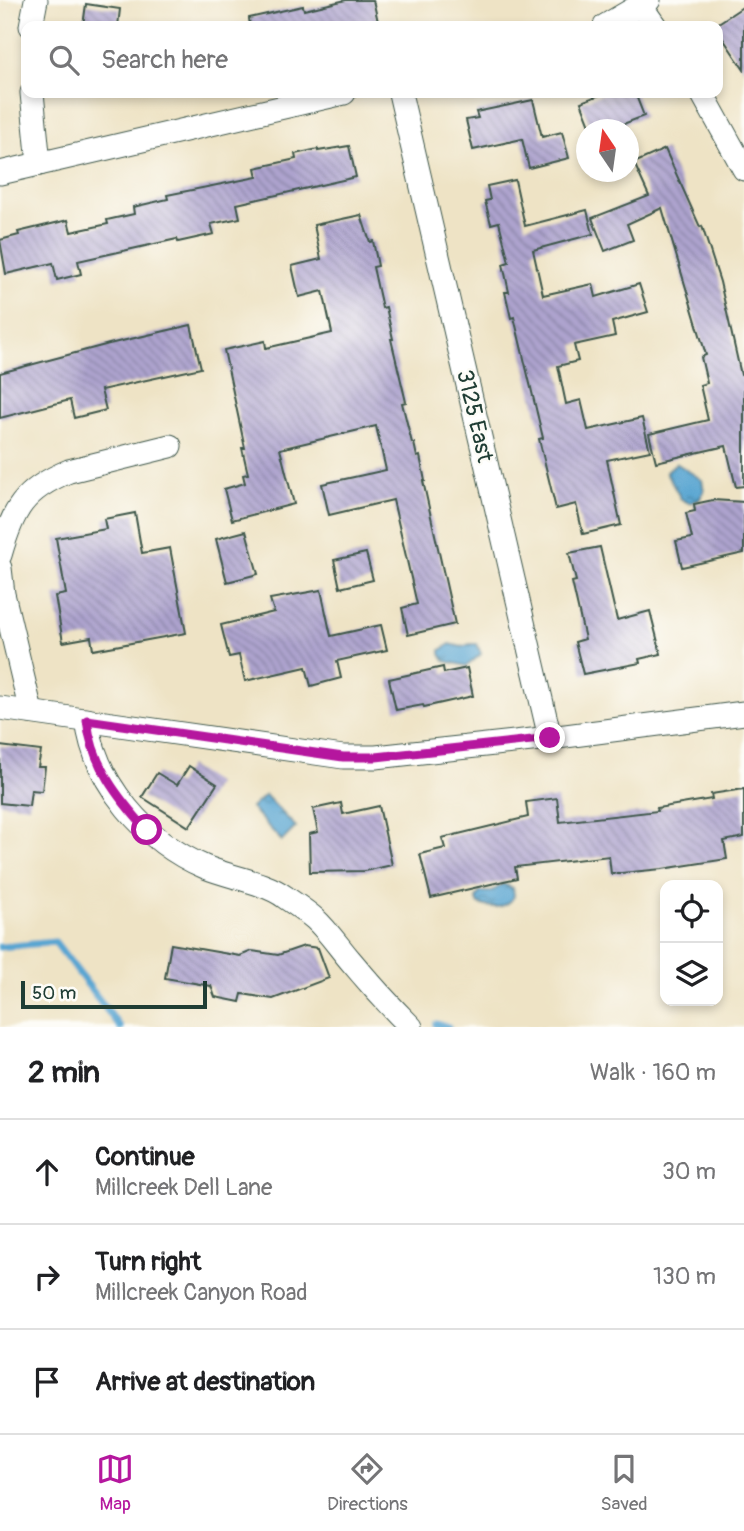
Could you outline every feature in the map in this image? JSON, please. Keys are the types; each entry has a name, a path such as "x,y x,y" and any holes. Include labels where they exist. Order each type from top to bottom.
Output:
{"street":[{"path":"31,21 36,0"},
{"path":"614,21 645,3 653,21"},
{"path":"32,98 39,164"},
{"path":"0,173 323,98"},
{"name":"3125 East","path":"401,98 550,738"},
{"path":"705,98 744,169"},
{"path":"0,555 10,520 24,500 53,478 69,471 170,446"},
{"path":"0,568 3,594 31,712"},
{"path":"0,708 343,757 376,757 550,738 744,713"},
{"path":"87,720 89,741 99,767 121,802 147,830 176,852 204,867 281,894 316,919 383,999 411,1027"}],"water":[{"path":"676,463 702,480 704,491 699,500 689,503 681,499 666,472"},
{"path":"450,644 462,647 477,644 481,654 467,666 445,661 441,650"},
{"path":"265,795 296,827 282,841 251,808"},
{"path":"503,884 513,888 514,896 511,900 503,906 489,907 479,904 476,899 480,892 491,892"}],"building":[{"path":"346,0 373,0 378,21 249,21 249,18 303,6 304,10"},
{"path":"86,4 120,9 119,21 84,21"},
{"path":"744,6 744,70 723,38 722,21"},
{"path":"592,98 637,98 644,116 636,119 588,119 581,102"},
{"path":"533,100 542,137 562,132 569,158 529,168 522,139 473,150 466,120 478,118 476,112"},
{"path":"349,146 356,177 237,204 240,218 211,224 214,234 178,242 177,239 78,261 81,274 57,280 53,263 6,274 0,240 19,235 18,232 68,220 71,232 108,224 107,220 134,214 133,207 168,199 167,195 257,177 255,168 296,159 295,154"},
{"path":"665,149 700,227 702,226 720,282 741,375 744,374 744,486 736,487 726,446 656,462 649,434 708,420 700,385 707,383 701,357 706,355 662,208 627,224 633,240 605,251 592,218 649,196 639,174 639,161"},
{"path":"515,180 525,226 587,210 593,234 533,250 543,295 593,284 596,297 639,284 648,312 612,322 615,336 574,345 578,361 558,366 566,404 581,400 588,430 642,418 650,451 607,460 621,525 583,534 576,504 556,509 539,439 543,438 514,317 511,318 505,292 509,292 503,264 509,262 499,222 491,224 485,201 490,200 487,186"},
{"path":"361,215 370,242 373,241 378,266 373,267 382,308 386,307 393,339 406,402 402,403 412,443 417,457 420,456 423,481 455,624 408,635 402,608 417,604 393,500 329,515 322,484 386,470 376,426 280,449 294,504 232,520 224,489 245,483 243,475 248,474 224,350 265,341 266,348 332,333 323,291 299,297 292,266 321,259 314,225"},
{"path":"191,325 201,368 101,390 106,410 74,418 70,400 0,418 0,373"},
{"path":"713,500 744,502 744,553 682,567 676,541 692,538 686,513 695,511 694,504"},
{"path":"135,513 142,553 170,548 186,633 93,650 91,637 63,642 55,596 66,594 56,538 106,529 104,519"},
{"path":"246,531 258,574 227,582 216,539"},
{"path":"600,547 617,620 650,611 661,654 639,659 640,663 583,674 575,642 585,639 572,582 576,581 569,553"},
{"path":"366,553 373,580 340,588 334,560"},
{"path":"321,590 331,636 381,625 387,650 337,661 341,678 311,686 306,667 245,681 239,655 229,657 221,625 274,612 270,599"},
{"path":"443,667 444,673 467,668 473,696 396,710 389,679"},
{"path":"0,746 41,751 38,767 45,767 42,791 31,790 29,806 0,803"},
{"path":"189,766 217,784 189,827 142,797 157,773 177,785"},
{"path":"744,789 744,837 724,841 727,859 611,874 609,856 515,867 517,878 431,898 420,854 445,848 442,838 528,817 526,802 557,798 560,822 658,811 657,808 712,799 711,794"},
{"path":"341,803 343,814 379,806 392,865 365,871 310,872 309,834 318,832 313,809"},
{"path":"171,944 240,956 252,951 278,955 304,946 318,948 329,978 273,999 242,994 240,1002 215,997 211,986 165,978"}],"waterway":[{"path":"0,947 55,942 120,1027"},
{"path":"436,1024 448,1027"}],"route":[{"path":"147,830 121,802 99,767 89,741 87,720 343,757 376,757 550,738"}]}
